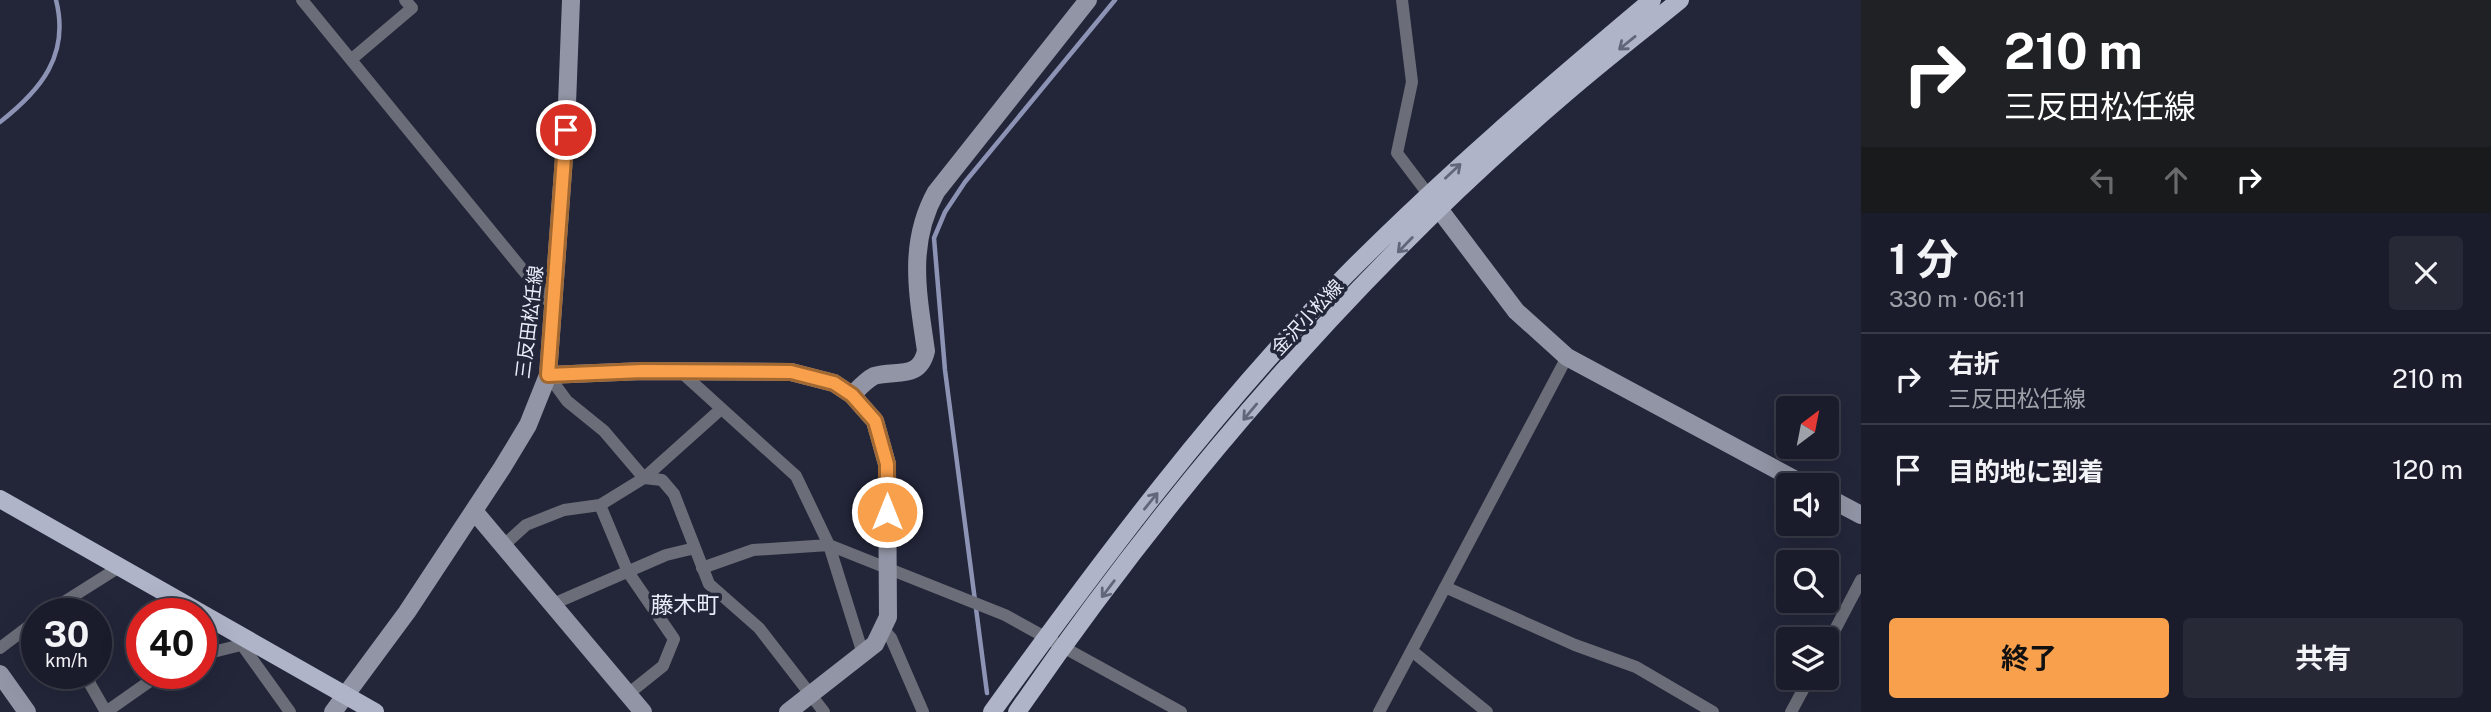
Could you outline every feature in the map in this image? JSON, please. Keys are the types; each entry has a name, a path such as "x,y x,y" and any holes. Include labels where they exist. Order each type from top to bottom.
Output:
{"main road":[{"name":"金沢小松線","path":"992,712 1045,638 1230,401 1343,278 1478,147 1652,0"},
{"name":"金沢小松線","path":"1017,712 1164,514 1303,350 1439,210 1564,94 1680,0"},
{"path":"0,499 121,566 247,644 375,712"}],"street":[{"path":"302,0 353,58 554,308"},
{"path":"353,58 412,8 405,0"},
{"name":"三反田松任線","path":"333,712 407,612 474,511 528,425 548,375 566,130 571,0"},
{"path":"852,395 875,376 905,375 924,358 926,351 915,264 924,214 936,192 1088,0"},
{"path":"1402,0 1412,82 1397,153 1516,311 1567,357 1783,473"},
{"path":"1378,712 1567,357"},
{"path":"680,371 796,476 829,545 863,654"},
{"path":"548,375 680,371 791,372 834,383 852,395 875,421 887,464 888,617 876,644 788,712"},
{"path":"548,375 567,401 604,431 644,478 662,480 674,494 709,584 759,628 824,712"},
{"path":"504,545 526,525 564,510 600,505 644,478 721,409"},
{"path":"1839,503 1861,515"},
{"path":"600,505 628,572 674,639 663,667 628,694"},
{"path":"474,511 643,712"},
{"path":"702,568 753,550 829,545 993,610 1181,712"},
{"path":"554,604 666,555 695,548"},
{"path":"73,598 121,566"},
{"path":"1836,627 1861,580"},
{"path":"1446,587 1575,645 1636,667 1713,712"},
{"path":"884,630 891,638 923,712"},
{"path":"0,648 21,632"},
{"path":"217,651 247,644 290,712"},
{"path":"1412,651 1487,712"},
{"path":"0,674 27,712"},
{"path":"93,689 106,712 139,689"},
{"path":"1791,712 1803,690"}],"waterway":[{"path":"0,122 28,97 49,70 59,38 56,0"},
{"path":"987,693 945,370 934,238 945,212 965,182 1115,0"}],"district":[{"name":"藤木町","path":"685,604"}],"route":[{"path":"566,130 548,375 643,371 791,372 834,383 852,395 875,421 887,464 887,512"}]}
